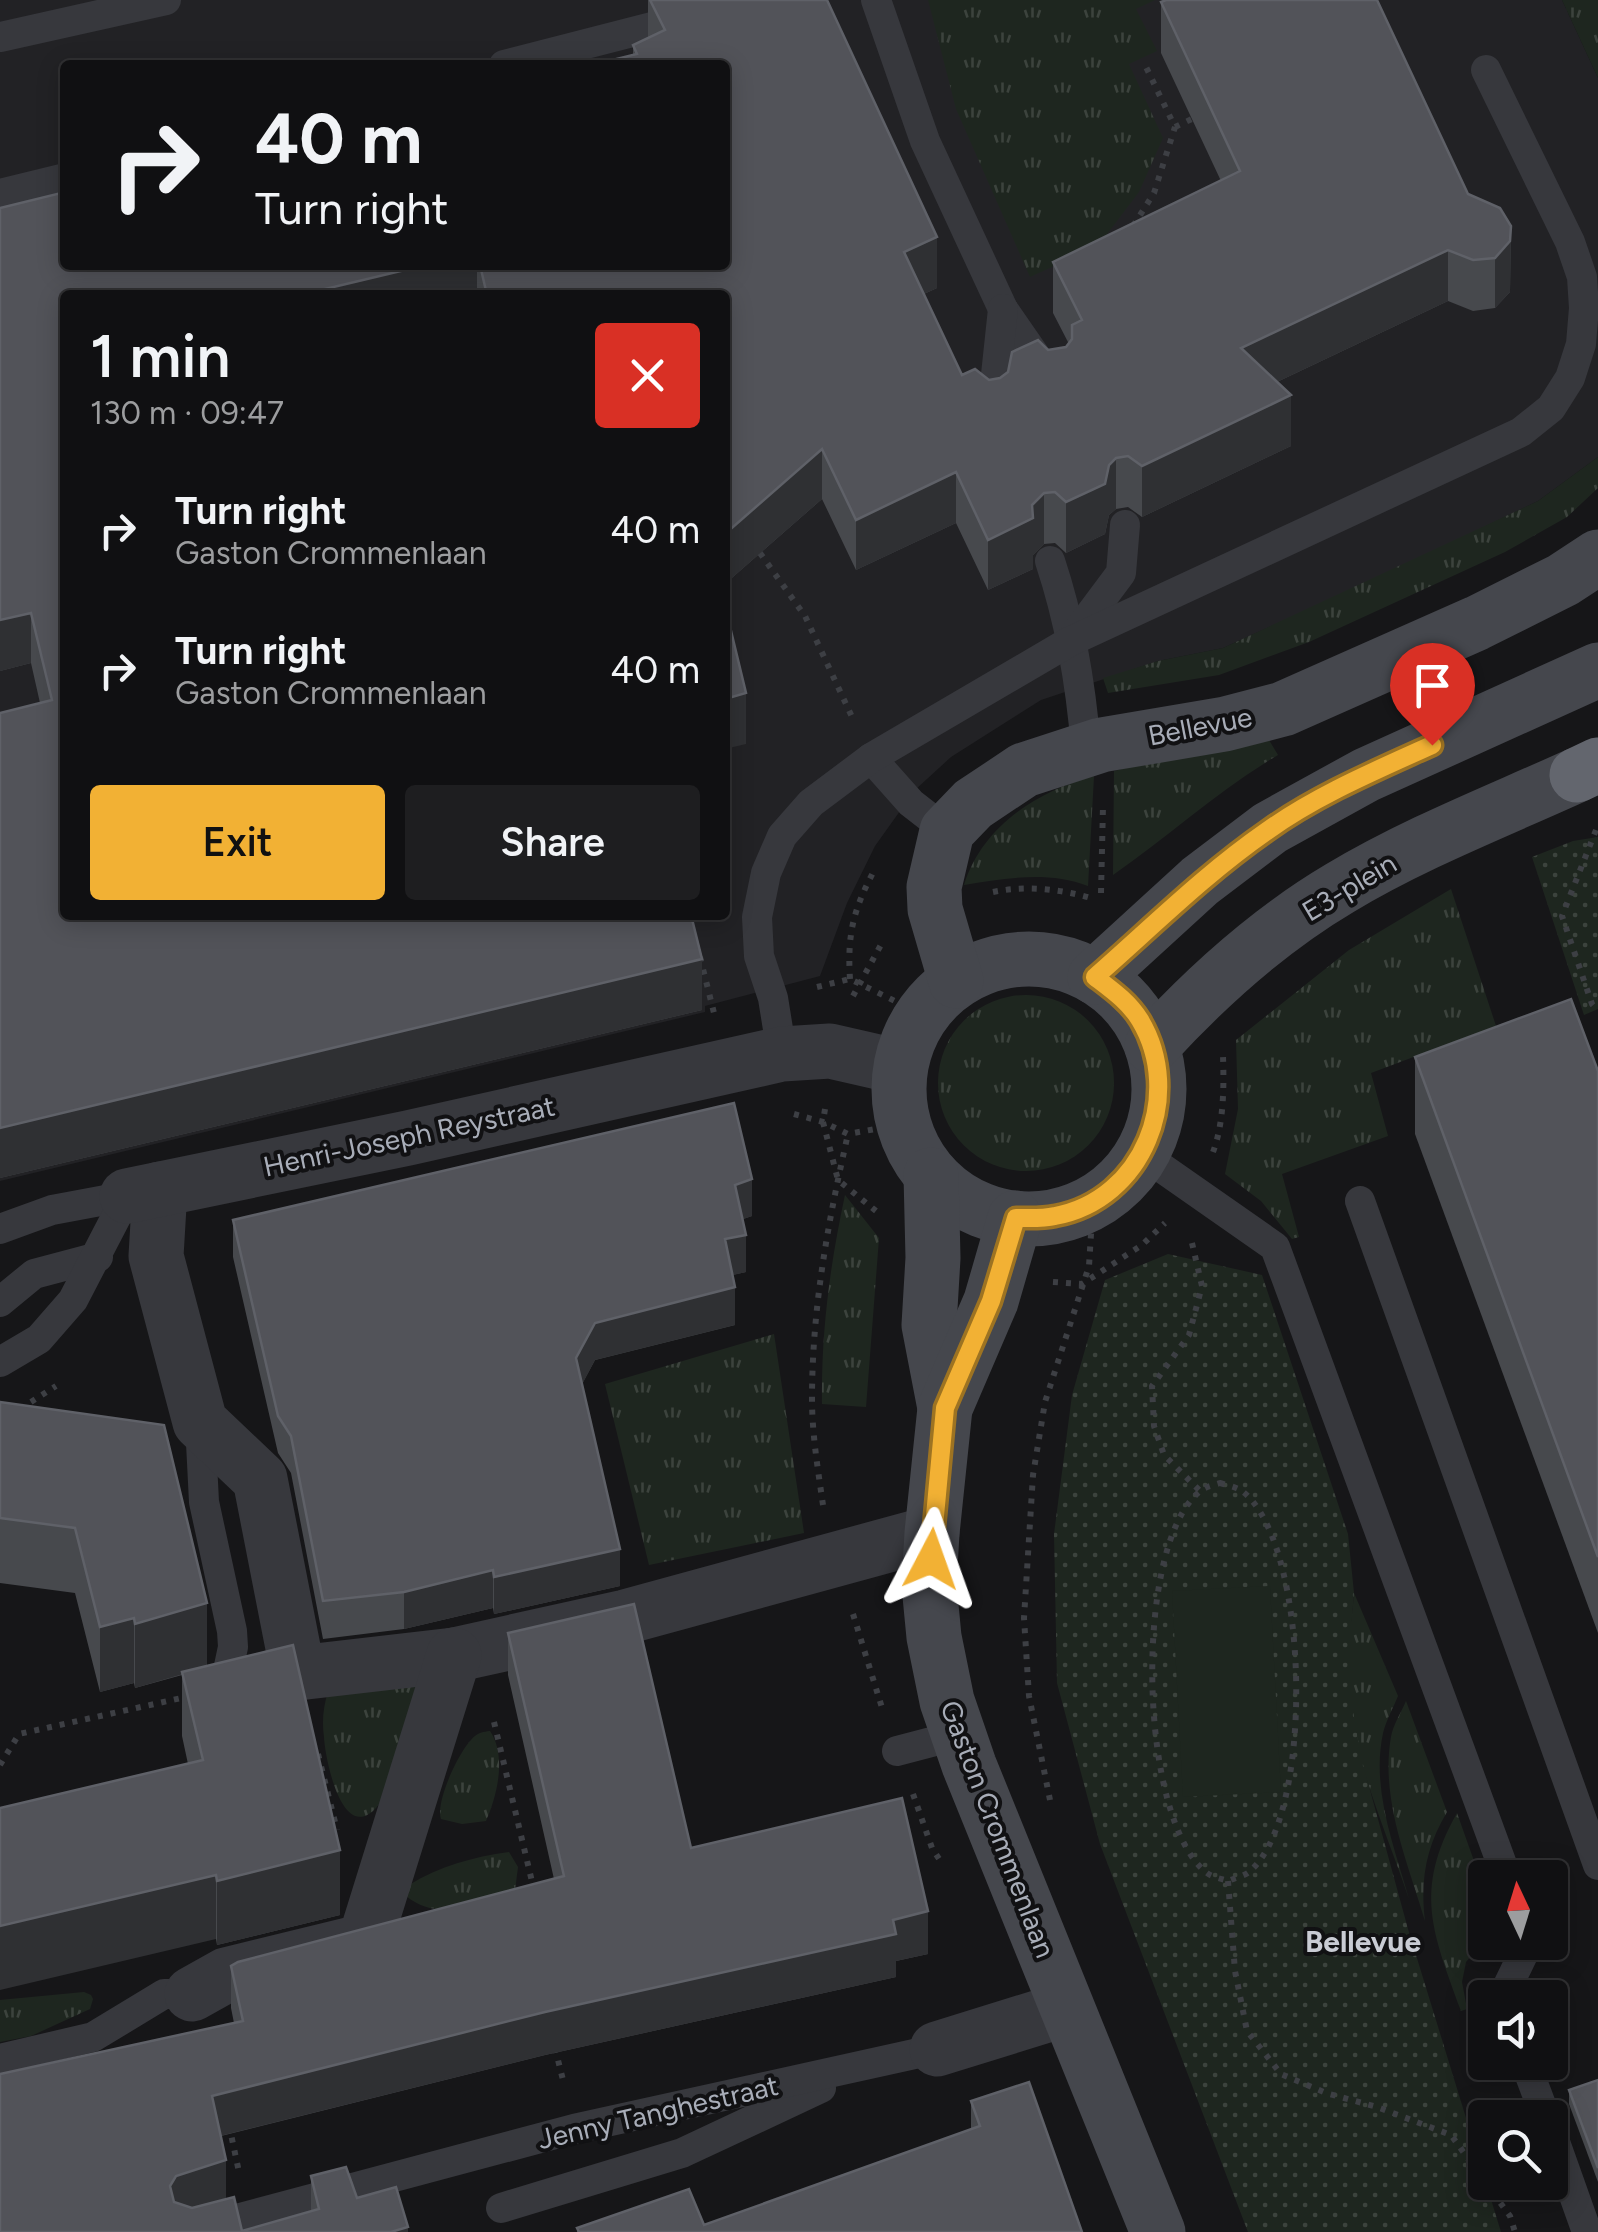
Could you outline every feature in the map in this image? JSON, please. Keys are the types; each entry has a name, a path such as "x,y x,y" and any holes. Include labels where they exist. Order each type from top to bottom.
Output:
{"street":[{"name":"Bellevue","path":"947,831 973,804 1024,770 1093,747 1225,724 1282,708 1495,614 1563,580 1598,557"},
{"path":"1095,977 1200,880 1270,828 1366,775 1598,670"},
{"name":"E3-plein","path":"1152,1046 1202,992 1339,888 1404,854 1592,785"},
{"path":"939,998 934,888 947,831"},
{"name":"Gaston Crommenlaan","path":"1025,959 1061,963 1095,977 1120,996 1139,1019 1152,1046 1160,1083 1156,1119 1142,1154 1125,1177 1093,1202 1056,1216 1016,1218 984,1212 955,1197 931,1175 914,1151 904,1124 898,1096 900,1067 908,1040 939,998 989,965 1025,959"},
{"name":"Henri-Joseph Reystraat","path":"144,1193 782,1054 830,1051 900,1067"},
{"name":"Gaston Crommenlaan","path":"931,1175 928,1325 945,1408"},
{"path":"144,1193 156,1256 200,1422 260,1479 298,1673 466,1653 625,1617 712,1611 835,1559 932,1533"},
{"name":"Gaston Crommenlaan","path":"1016,1218 998,1279 945,1408 932,1533 934,1638 958,1736 1158,2232"},
{"path":"192,1994 226,1976 365,1941 466,1653"},
{"name":"Jenny Tanghestraat","path":"937,2049 1066,2008"}],"lane":[{"path":"0,37 166,0"},
{"path":"523,60 757,0"},
{"path":"876,0 925,141 1003,308 1055,383"},
{"path":"782,1054 773,998 759,956 757,918 766,873 782,836 811,803 871,758 1069,642 1522,432 1551,408 1570,378 1581,344 1582,277 1570,242 1486,70"},
{"path":"0,194 60,179"},
{"path":"992,412 1003,308"},
{"path":"1069,642 1121,573 1126,525"},
{"path":"1050,560 1067,612 1069,642 1093,747"},
{"path":"871,758 910,803 947,831"},
{"path":"1142,1154 1275,1247 1500,1860"},
{"path":"0,1230 52,1210 144,1193"},
{"path":"0,1362 39,1339 74,1300 98,1257 144,1193"},
{"path":"1360,1201 1598,1865"},
{"path":"0,1302 34,1274 98,1257"},
{"path":"200,1422 204,1502 234,1647 228,1666"},
{"path":"897,1750 958,1736"},
{"path":"0,2059 93,2036 164,1994 192,1994"},
{"name":"Jenny Tanghestraat","path":"188,2232 574,2129 937,2049"},
{"path":"501,2208 682,2153 878,2062"},
{"path":"1568,2180 1586,2232"}],"path":[{"path":"1122,238 1154,194 1175,128 1146,67"},
{"path":"1175,128 1199,116"},
{"path":"760,554 805,616 871,758"},
{"path":"1093,747 1101,901 1142,936"},
{"path":"1592,785 1562,916 1592,1004 1598,1011"},
{"path":"698,948 714,1013"},
{"path":"850,980 939,998"},
{"path":"998,1279 1082,1284 1142,1246 1197,1192 1217,1140 1224,1079 1217,1019 1202,992"},
{"path":"782,1115 797,1114 848,1134 904,1124"},
{"path":"848,1134 820,1266 812,1400 824,1512 835,1559 897,1750"},
{"path":"838,1180 932,1258"},
{"path":"1051,1805 1028,1696 1024,1618 1033,1475 1045,1402 1089,1266 1093,1202"},
{"path":"1174,1215 1187,1224 1202,1286 1190,1335 1152,1386 1154,1426 1164,1455 1200,1491"},
{"path":"1220,1482 1241,1490 1260,1513 1276,1550 1296,1652 1297,1709 1282,1811 1267,1849 1248,1873 1228,1881 1207,1874 1188,1850 1172,1814 1160,1766 1151,1654 1166,1552 1182,1514 1200,1491 1220,1482"},
{"path":"466,1653 537,1903"},
{"path":"298,1673 341,1846"},
{"path":"0,1764 19,1734 205,1693"},
{"path":"1228,1881 1234,1972 1247,2031 1281,2074 1451,2135 1468,2158"},
{"path":"552,2034 574,2129"},
{"path":"228,2122 249,2214"},
{"path":"1498,2200 1515,2232"}],"shaded area":[{"path":"0,0 1562,0 1598,78 1598,457 1538,501 1223,648 1158,661 1041,700 951,757 915,790 875,846 847,903 820,976 705,1006 705,1012 0,1181"}],"green space":[{"path":"928,0 1155,0 1136,9 1157,51 1129,64 1163,138 1139,192 1098,246 1030,277 956,109"},
{"path":"1562,0 1598,0 1598,78"},
{"path":"1598,457 1598,488 1567,517 1505,552 1309,642 1219,675 1108,693 1103,678 1158,661 1223,648 1538,501"},
{"path":"1266,735 1278,755 1113,875 1114,771"},
{"path":"1094,776 1088,886 1042,877 964,885 984,846 1014,814 1052,791"},
{"path":"1598,837 1598,1009 1584,1015 1532,857 1573,841"},
{"path":"1451,889 1496,1026 1371,1073 1388,1136 1282,1174 1299,1237 1292,1239 1261,1201 1225,1174 1238,1109 1236,1040 1349,950"},
{"path":"1026,995 1060,1002 1088,1021 1107,1049 1114,1083 1107,1117 1088,1145 1060,1164 1026,1171 992,1164 964,1145 945,1117 938,1083 945,1049 964,1021 992,1002"},
{"path":"845,1195 879,1238 866,1407 822,1404 828,1299"},
{"path":"1168,1254 1262,1275 1348,1534 1354,1593 1347,1676 1361,1757 1468,2124 1468,2200 1491,2200 1501,2232 1248,2232 1100,1844 1057,1683 1054,1534 1072,1395 1105,1280"},
{"path":"774,1334 804,1533 649,1565 605,1384"},
{"path":"1270,1586 1281,1792 1183,1797 1172,1591"},
{"path":"1354,1593 1398,1696 1383,1733 1380,1775 1386,1817 1409,1899 1370,1791 1355,1736 1347,1669"},
{"path":"423,1681 392,1784 374,1810 362,1817 352,1814 337,1793 325,1747 323,1720 328,1692"},
{"path":"1406,1701 1447,1812 1426,1864 1425,1921 1398,1831 1389,1784 1391,1737"},
{"path":"490,1731 499,1764 497,1788 486,1821 462,1824 441,1819 445,1788 456,1763 475,1736"},
{"path":"1457,1813 1474,1860 1468,1860 1468,1960 1462,1982 1467,2009 1461,2011 1442,1958 1432,1912 1435,1866"},
{"path":"509,1852 518,1867 515,1890 446,1910 433,1909 406,1896 409,1885 433,1873"},
{"path":"84,1992 93,1999 90,2009 31,2036 0,2042 0,2000"}],"building":[{"path":"650,0 827,0 937,237 904,252 962,375 975,369 989,380 1000,378 1008,372 1012,352 1038,340 1048,350 1066,347 1072,339 1072,325 1082,320 1053,262 1240,171 1161,2 1166,0 1377,0 1468,194 1500,208 1511,226 1510,241 1495,258 1473,260 1448,250 1241,348 1291,395 1142,466 1128,456 1116,458 1109,465 1105,484 1066,502 1055,492 1044,493 1032,505 1033,518 988,540 956,472 856,520 822,449 730,530 730,290 486,290 481,270 730,270 730,60 612,60 637,54 633,45 665,30"},
{"path":"60,193 60,270 405,270 321,290 60,290 60,920 692,920 702,959 0,1128 0,713 52,700 31,613 0,620 0,208"},
{"path":"730,627 746,693 730,698"},
{"path":"1571,999 1598,1071 1598,1557 1415,1057"},
{"path":"734,1103 752,1179 735,1185 746,1235 725,1239 735,1287 595,1323 576,1358 620,1549 494,1577 493,1570 404,1592 323,1601 291,1436 278,1416 233,1220"},
{"path":"0,1402 164,1425 207,1603 135,1624 134,1618 100,1627 75,1528 0,1518"},
{"path":"634,1604 691,1848 902,1798 928,1911 893,1920 896,1934 545,2012 212,2096 226,2160 176,2176 170,2186 174,2202 192,2208 234,2197 242,2231 319,2209 311,2176 346,2167 357,2198 396,2187 408,2227 391,2232 0,2232 0,2074 243,2021 231,1966 238,1962 564,1876 508,1633"},
{"path":"293,1645 340,1850 217,1881 216,1875 0,1926 0,1808 203,1760 182,1672"},
{"path":"1598,2080 1598,2168 1569,2090"},
{"path":"1029,2082 1082,2232 579,2232 577,2228 689,2189 704,2225 980,2126 971,2101"}],"district":[{"name":"Bellevue","path":"1363,1941"}],"route":[{"path":"931,1559 945,1408 991,1301 1016,1218 1056,1216 1093,1202 1125,1177 1142,1154 1156,1119 1160,1083 1152,1046 1139,1019 1120,996 1095,977 1200,880 1270,828 1366,775 1432,745"}]}
